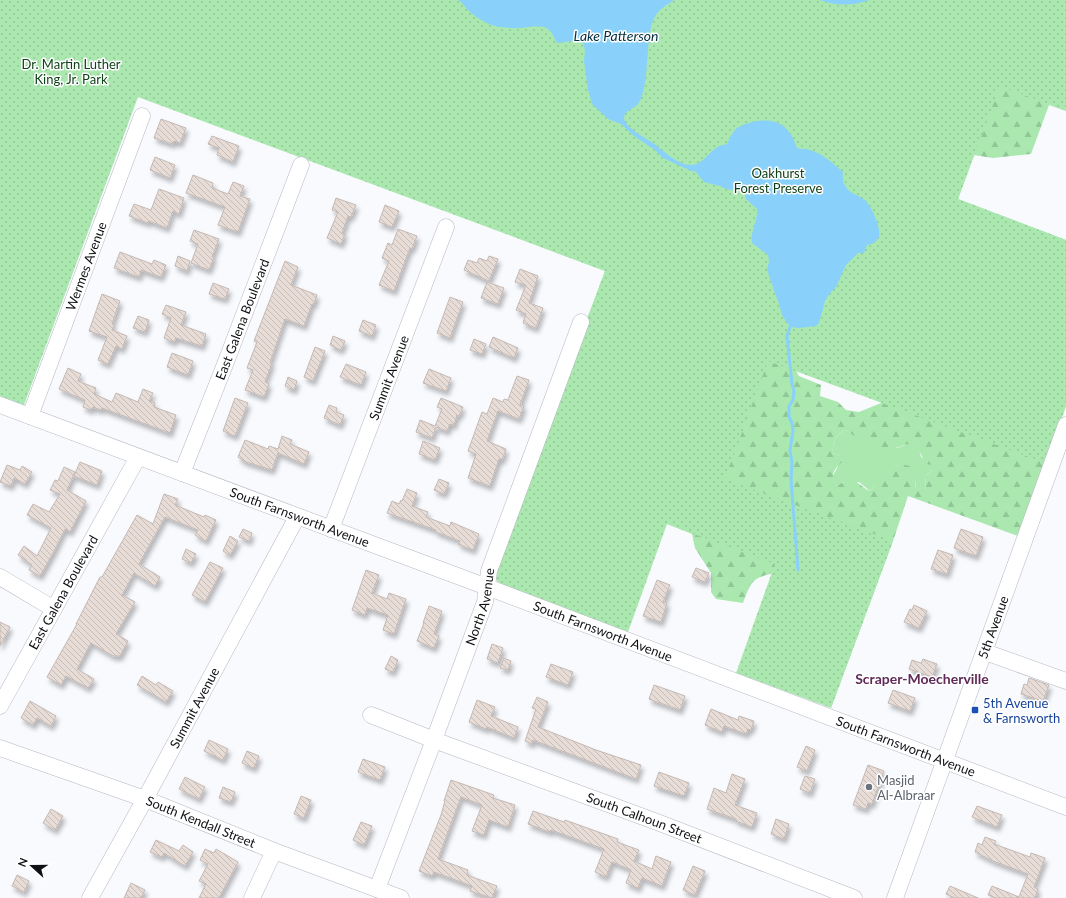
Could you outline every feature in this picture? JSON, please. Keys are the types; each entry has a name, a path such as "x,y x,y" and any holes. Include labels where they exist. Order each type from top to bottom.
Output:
{"street":[{"name":"Wermes Avenue","path":"30,416 142,116"},
{"name":"East Galena Boulevard","path":"182,472 301,166"},
{"name":"Summit Avenue","path":"331,529 446,227"},
{"name":"North Avenue","path":"377,889 485,602 489,571 581,322"},
{"name":"South Farnsworth Avenue","path":"0,405 487,587 1066,807"},
{"name":"5th Avenue","path":"895,898 1066,425"},
{"name":"East Galena Boulevard","path":"0,706 138,457"},
{"name":"Summit Avenue","path":"90,898 297,517"},
{"path":"0,577 54,609"},
{"path":"985,652 1066,681"},
{"name":"South Calhoun Street","path":"371,715 434,740 657,822 854,898"},
{"name":"South Kendall Street","path":"0,748 145,799 274,851 401,898"},
{"path":"252,898 274,851"}],"green space":[{"name":"Oakhurst Forest Preserve","path":"0,0 1066,0 1066,111 1000,86 958,199 1066,240 1066,406 1045,463 768,361 725,479 893,541 831,708 736,673 775,564 667,524 628,632 504,585 498,582 495,578 497,565 605,271 138,97 24,405 0,396"},
{"path":"892,40 1066,111 1049,105 1031,154 993,158 974,155 958,199 1066,240 1066,406 1021,537 908,496 893,541 831,708 783,571 756,579 746,594 743,603 716,599 711,592 711,573 695,548 692,534 667,524 498,582 581,335 605,271 536,245 533,233 793,365 799,376 821,385 820,396 838,402 846,410 859,412 891,399","holes":["845,430 865,443 881,450 890,450 908,444 914,445 926,464 932,465 932,470 926,476 925,490 916,489 912,468 904,465 895,466 882,473 870,491 852,480 848,480 837,486 833,479 833,475 837,467 843,461 840,456 833,453 833,445 835,439"]},
{"path":"845,430 897,448 908,444 913,444 919,449 921,457 932,465 932,470 926,476 925,491 916,489 915,480 898,465 883,475 870,491 859,482 843,482 837,486 833,478 840,456 833,453 833,445 839,434"}],"water":[{"name":"Lake Patterson","path":"458,0 674,0 660,10 653,21 649,40 643,92 638,104 624,116 625,122 636,132 676,160 681,163 692,165 699,163 717,147 727,144 731,135 737,128 759,121 771,121 777,123 785,127 793,138 797,148 816,152 843,172 843,180 848,190 866,201 874,214 879,230 878,239 867,245 864,253 858,253 846,265 836,287 825,301 819,323 816,326 799,328 790,327 782,315 767,269 769,262 768,255 752,243 752,234 757,209 746,199 745,194 740,191 726,189 704,182 695,171 691,171 663,158 621,124 608,119 592,104 588,90 584,61 584,46 581,41 556,42 550,30 541,26 513,28 495,26 475,16 467,10 462,2"},
{"path":"820,0 869,0 844,4"}],"building":[{"path":"161,119 186,128 180,143 174,141 173,144 154,138"},
{"path":"212,136 239,146 233,162 217,155 219,148 208,144"},
{"path":"155,157 175,165 170,178 150,170"},
{"path":"193,175 213,183 212,188 228,194 233,182 244,186 240,196 250,199 238,232 218,225 225,207 186,193"},
{"path":"159,189 184,198 179,214 173,211 167,228 149,221 148,223 129,216 134,204 151,210"},
{"path":"336,198 356,205 351,217 348,216 342,233 345,234 341,244 327,238 338,212 332,210"},
{"path":"385,205 399,211 392,227 379,222"},
{"path":"398,229 417,236 412,249 410,248 394,291 379,285 389,261 382,258 388,243 392,245"},
{"path":"194,230 219,239 209,270 191,263 198,244 190,241"},
{"path":"120,252 152,264 154,260 166,265 161,277 141,270 139,277 114,268"},
{"path":"178,256 190,261 187,271 175,266"},
{"path":"489,256 498,259 489,281 464,270 468,260 477,263 479,258 487,261"},
{"path":"285,261 298,267 291,285 317,295 304,326 285,319 270,363 272,363 265,382 269,384 264,397 245,390 253,370 247,368 257,342 254,341"},
{"path":"520,269 538,276 529,303 543,308 536,328 523,323 526,314 516,310 526,285 515,282"},
{"path":"487,282 504,288 498,304 481,298"},
{"path":"213,283 229,289 225,299 209,294"},
{"path":"102,294 120,301 112,324 114,325 112,330 127,336 122,349 116,346 108,364 98,360 107,337 89,331"},
{"path":"450,297 463,302 450,338 437,333"},
{"path":"166,305 186,312 181,325 206,334 202,346 176,338 174,342 164,338 171,318 162,314"},
{"path":"138,316 149,320 145,332 133,328"},
{"path":"363,320 376,325 372,336 359,331"},
{"path":"333,336 345,341 341,350 330,345"},
{"path":"493,337 518,348 514,358 489,347"},
{"path":"474,339 486,344 482,354 470,350"},
{"path":"315,347 325,351 313,381 304,377"},
{"path":"172,353 193,361 188,375 167,367"},
{"path":"346,364 366,372 361,385 340,377"},
{"path":"68,368 81,374 78,381 96,388 94,394 112,402 116,393 138,402 143,389 153,393 149,401 155,403 154,407 176,415 170,433 102,408 101,410 93,407 91,410 83,407 85,400 59,389"},
{"path":"429,369 451,378 446,391 423,383"},
{"path":"517,376 529,380 520,405 524,406 519,419 498,411 487,441 506,449 502,460 499,459 490,486 468,478 476,454 468,451 482,412 487,414 493,398 503,402 504,399 508,400"},
{"path":"288,377 297,381 294,390 285,386"},
{"path":"235,398 248,403 235,436 223,431"},
{"path":"441,398 463,407 459,416 457,415 454,425 450,424 447,431 436,427 432,438 416,432 420,420 435,426 442,409 437,407"},
{"path":"329,405 337,408 336,412 344,415 340,425 324,418"},
{"path":"282,436 292,440 290,444 309,452 304,464 278,453 272,470 243,461 238,457 245,440 268,449 269,446 278,449"},
{"path":"423,441 440,448 435,460 419,454"},
{"path":"80,462 102,471 97,485 74,476"},
{"path":"7,465 20,470 22,466 32,472 25,484 14,478 11,486 0,482"},
{"path":"64,467 75,472 67,490 86,501 70,532 65,529 40,576 29,570 32,565 18,555 24,546 37,556 51,528 27,515 33,504 49,512 60,494 50,490 55,480 58,481"},
{"path":"439,479 449,483 444,494 434,490"},
{"path":"407,489 417,493 412,506 428,512 426,517 450,526 451,522 479,534 473,550 458,544 460,541 436,532 436,530 387,513 392,501 399,504 401,500 402,501"},
{"path":"164,494 178,499 175,505 204,517 205,515 216,520 206,541 195,535 198,530 165,517 139,564 160,577 155,586 134,573 122,595 135,602 116,634 128,641 120,656 113,656 91,643 77,669 94,679 88,688 66,676 61,685 47,677 77,624 100,577 102,577 137,515 153,524"},
{"path":"243,529 252,533 249,541 239,537"},
{"path":"961,529 983,537 976,556 954,548"},
{"path":"230,536 238,541 230,555 223,551"},
{"path":"186,549 196,554 191,563 182,559"},
{"path":"938,550 953,555 947,574 931,569"},
{"path":"210,562 223,568 205,602 192,595"},
{"path":"696,568 709,573 705,582 692,577"},
{"path":"366,570 379,575 372,593 387,599 389,593 406,599 394,634 383,630 388,615 367,608 365,615 352,610"},
{"path":"657,580 670,585 663,602 667,603 661,622 643,616"},
{"path":"914,605 927,611 919,628 904,622 910,609 912,610"},
{"path":"429,606 442,611 434,634 439,636 434,648 417,641"},
{"path":"0,622 10,627 0,646"},
{"path":"492,644 503,648 498,663 487,659"},
{"path":"391,656 398,660 393,672 385,669"},
{"path":"504,658 511,661 508,670 500,668"},
{"path":"923,659 937,664 932,677 909,669 912,660 921,663"},
{"path":"551,664 573,672 568,685 546,677"},
{"path":"142,676 156,685 158,682 173,691 166,702 137,685"},
{"path":"1029,678 1049,685 1043,701 1021,694 1024,684 1027,685"},
{"path":"654,685 685,696 680,710 649,699"},
{"path":"893,690 915,698 910,711 888,703"},
{"path":"537,697 548,702 538,727 596,750 641,765 636,779 533,740 532,744 525,741 536,709 532,708"},
{"path":"477,700 495,707 491,716 518,727 514,738 487,727 486,729 469,722"},
{"path":"30,701 56,716 51,726 37,718 33,725 21,718"},
{"path":"711,709 738,720 739,716 754,721 751,730 748,729 746,734 724,726 722,732 705,725"},
{"path":"209,740 228,749 223,760 204,751"},
{"path":"806,746 815,750 807,771 797,767"},
{"path":"247,751 259,756 254,768 242,763"},
{"path":"363,759 385,767 380,780 358,772"},
{"name":"Masjid Al-Albraar","path":"868,765 884,771 872,804 868,803 866,809 853,805"},
{"path":"659,772 689,783 684,796 654,786"},
{"path":"732,774 745,779 735,805 757,813 752,827 736,821 736,819 707,809 714,788 726,793"},
{"path":"805,776 815,779 810,793 800,789"},
{"path":"185,777 205,787 199,799 179,789"},
{"path":"451,780 494,795 493,798 515,805 508,827 489,820 484,835 472,831 482,805 461,797 438,859 468,870 467,875 497,886 492,898 470,891 472,886 434,872 432,876 419,871 441,815"},
{"path":"223,787 235,792 231,802 219,798"},
{"path":"301,796 311,800 304,818 294,814"},
{"path":"977,806 1002,815 997,827 972,817"},
{"path":"51,809 63,816 55,830 43,823"},
{"path":"533,811 564,822 565,820 618,839 617,842 639,850 634,861 652,869 656,856 671,862 662,886 642,878 638,888 626,883 631,870 612,862 606,877 595,872 604,849 551,830 550,832 528,824"},
{"path":"776,819 789,824 784,839 771,834"},
{"path":"361,822 372,826 364,845 353,840"},
{"path":"985,837 996,841 994,844 1030,857 1031,853 1045,858 1034,887 1038,889 1035,898 996,898 988,895 992,886 1019,897 1028,874 993,861 975,852 978,843 982,845"},
{"path":"156,840 179,851 183,845 193,852 185,866 164,853 162,857 150,852"},
{"path":"205,849 214,853 216,849 238,862 219,898 199,898 206,884 199,881 208,864 200,860"},
{"path":"693,866 705,871 695,895 683,890"},
{"path":"17,875 29,881 24,892 12,886"},
{"path":"131,883 145,890 141,898 124,898"},
{"path":"950,886 978,898 955,898 946,894"}],"waterway":[{"path":"790,327 787,336 794,391 793,400 789,406 789,417 792,423 793,431 790,450 798,570"}],"place":[{"name":"5th Avenue & Farnsworth","path":"975,710"},
{"name":"Masjid Al-Albraar","path":"869,787"}],"district":[{"name":"Scraper-Moecherville","path":"922,678"}],"park label":[{"name":"Dr. Martin Luther King, Jr. Park","path":"71,72"}]}
